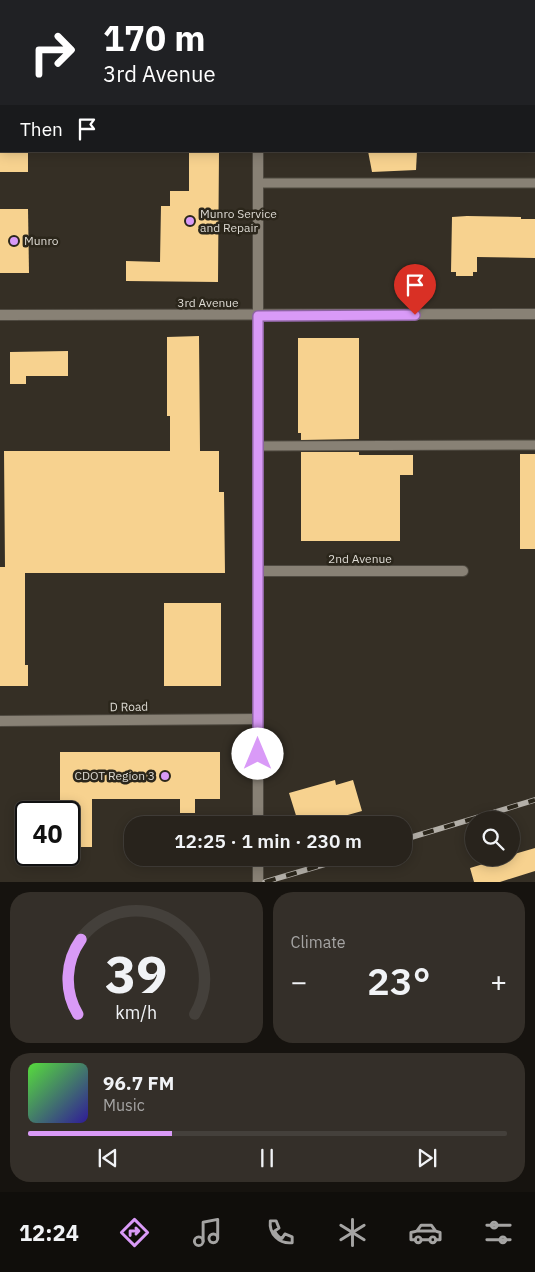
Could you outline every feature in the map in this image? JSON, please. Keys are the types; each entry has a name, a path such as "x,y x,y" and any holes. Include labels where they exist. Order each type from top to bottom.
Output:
{"street":[{"path":"258,152 258,816"},
{"name":"3rd Avenue","path":"0,315 535,314"},
{"name":"2nd Avenue","path":"258,571 463,571"},
{"name":"D Road","path":"0,721 258,719"},
{"path":"258,866 258,882"}],"lane":[{"path":"258,183 535,183"},
{"path":"258,446 535,445"}],"building":[{"path":"0,152 28,152 28,172 0,172"},
{"path":"189,152 219,152 218,282 126,281 126,261 160,262 161,206 170,206 170,191 189,191"},
{"path":"368,152 417,152 416,170 372,172"},
{"name":"Munro","path":"0,209 28,209 29,273 0,273"},
{"path":"452,217 535,219 535,258 477,257 477,272 473,272 473,276 456,276 456,272 451,272"},
{"path":"199,336 200,451 219,451 219,492 224,492 225,573 25,573 25,665 28,665 28,686 0,686 0,567 5,567 4,451 170,451 170,416 167,416 167,337"},
{"path":"298,338 359,338 359,439 301,440 301,433 298,433"},
{"path":"68,351 68,376 26,376 26,384 10,384 10,352"},
{"path":"301,452 359,452 359,455 413,455 413,475 400,475 400,541 301,541"},
{"path":"520,454 535,454 535,549 520,549"},
{"path":"164,603 221,603 221,686 164,686"},
{"path":"60,752 220,752 220,799 195,799 195,813 180,813 180,799 92,799 92,847 80,847 80,801 60,801"},
{"path":"335,780 336,785 353,780 362,811 344,816 296,816 289,793"},
{"path":"535,848 535,871 500,882 474,882 470,868 477,866 520,866 520,852"}],"railway":[{"path":"412,837 535,800"},
{"path":"265,882 319,866"}],"place":[{"name":"Munro Service and Repair","path":"190,221"},
{"name":"Munro","path":"14,241"},
{"name":"CDOT Region 3","path":"165,776"}],"route":[{"path":"258,754 258,316 415,315"}]}
